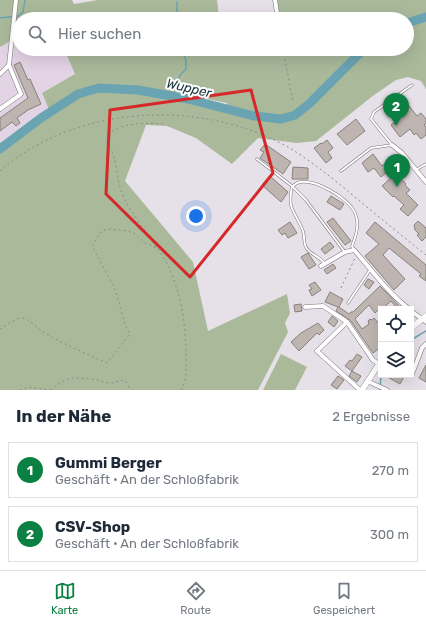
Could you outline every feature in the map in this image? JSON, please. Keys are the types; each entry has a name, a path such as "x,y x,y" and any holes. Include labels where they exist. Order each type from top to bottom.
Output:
{"street":[{"path":"14,12 16,0"},
{"path":"275,0 277,12"},
{"path":"0,109 21,94 9,65 12,39"},
{"path":"0,74 9,65"},
{"path":"392,145 402,153 426,182"},
{"path":"323,265 345,252 354,250 391,293 406,306"},
{"path":"305,307 323,306 347,322 373,360 378,362"},
{"path":"414,312 425,319 414,326"},
{"path":"347,322 317,351 361,390 378,366"},
{"path":"414,369 422,348 426,344"},
{"path":"367,381 386,389"}],"lane":[{"path":"392,145 371,119 374,112 412,84"},
{"path":"341,171 370,148 392,145"},
{"path":"257,159 292,186 306,200 345,252"},
{"path":"416,170 426,164"},
{"path":"292,186 297,183 308,182 336,192 346,201 355,212 357,222 357,232 352,246 354,250"},
{"path":"292,186 290,201 291,208 302,230 305,244 310,252 319,257 323,265"},
{"path":"348,303 370,270"}],"path":[{"path":"283,56 293,102"},
{"path":"0,171 11,161 39,144 62,133 82,126 118,118 140,116 171,116 206,119 246,129 276,141 293,150 346,189 426,255"},
{"path":"164,124 146,123 120,128 113,131 108,136 106,141 113,152 121,191 130,210 145,229 171,271 183,314 186,368 185,382 181,390"},
{"path":"0,329 16,320 24,319 64,344 107,363 130,334 125,325 113,285 92,246 104,230 110,229 128,231 135,234 145,243 157,248"},
{"path":"341,288 354,259 360,256"},
{"path":"20,390 29,386 50,390 64,380 72,377 112,383 123,380 126,381 130,390"}],"highlighted area":[{"path":"251,90 273,173 190,277 106,194 110,110"}],"shaded area":[{"path":"12,40 12,56 67,56 75,74 42,93 51,114 30,127 2,149 0,146 0,47"}],"green space":[{"path":"0,0 72,0 74,4 98,0 217,0 218,12 12,12 12,40 0,47"},
{"path":"276,0 426,0 426,89 421,81 408,77 396,80 374,95 316,141 297,143 258,138 232,164 196,138 167,126 146,125 125,181 193,262 208,331 287,294 290,313 285,323 288,332 258,390 0,390 0,151 30,127 51,114 42,93 75,74 67,56 414,56 414,12 278,12","holes":["146,95 193,102 202,98 227,103 227,107 164,99"]},
{"path":"281,354 307,367 295,390 263,390"}],"building":[{"path":"20,62 28,80 30,79 41,104 28,110 17,118 20,123 16,126 12,122 0,131 0,118 28,98 14,65"},
{"path":"401,96 417,116 421,113 426,119 426,123 424,125 426,127 426,135 421,139 416,133 414,135 410,129 400,137 391,125 396,121 386,107"},
{"path":"356,119 365,131 347,145 337,134"},
{"path":"327,140 333,148 328,152 332,158 326,163 314,148"},
{"path":"265,144 291,162 283,174 260,158 264,152 260,150"},
{"path":"373,154 382,166 388,161 393,167 381,177 374,168 368,172 362,163"},
{"path":"293,167 308,168 308,179 292,179"},
{"path":"396,173 410,190 406,193 418,205 408,216 400,209 404,205 382,186"},
{"path":"271,177 288,192 281,202 262,185"},
{"path":"331,196 344,204 340,210 327,202"},
{"path":"333,218 351,241 345,245 327,222"},
{"path":"418,221 426,228 426,237 422,241 417,235 419,234 415,230 414,225"},
{"path":"290,222 297,233 288,238 285,233 282,235 278,230"},
{"path":"375,222 426,265 426,281 419,276 421,274 389,248 383,255 405,279 394,290 365,256 379,244 366,233"},
{"path":"330,242 334,247 325,254 321,249"},
{"path":"308,253 316,265 309,269 301,257"},
{"path":"333,264 336,268 327,274 324,270"},
{"path":"368,279 374,282 369,289 364,285"},
{"path":"315,282 321,290 312,296 309,290 312,289 309,285"},
{"path":"380,286 399,306 395,306 391,301 385,306 378,306 378,310 375,313 369,305 355,319 362,329 369,324 368,321 370,319 372,320 374,318 378,323 378,349 373,353 350,320 336,311 338,307 325,302 330,292 343,299 339,307 349,314"},
{"path":"301,304 302,311 295,312 294,305"},
{"path":"332,316 338,321 334,327 328,322"},
{"path":"318,323 324,330 319,335 317,333 299,351 291,342 301,333"},
{"path":"357,354 362,357 352,371 345,366 350,360 352,361"},
{"path":"426,365 426,382 419,378"},
{"path":"352,371 361,376 357,382 349,376"},
{"path":"338,376 344,380 337,389 331,385"},
{"path":"389,378 403,378 400,384"}],"waterway":[{"path":"23,12 25,0"},
{"path":"177,2 177,12"},
{"path":"0,18 12,17"},
{"name":"Wupper","path":"414,21 426,17"},
{"path":"184,56 186,60 186,69 180,75 178,81 188,96 188,99"},
{"name":"Wupper","path":"0,149 41,118 78,94 99,88 138,90 188,99 254,116 281,119 295,115 309,104 357,56"},
{"path":"414,338 426,331"},
{"path":"380,390 381,378"}],"place":[{"name":"CSV-Shop","path":"396,126"},
{"name":"Gummi Berger","path":"397,187"}]}
